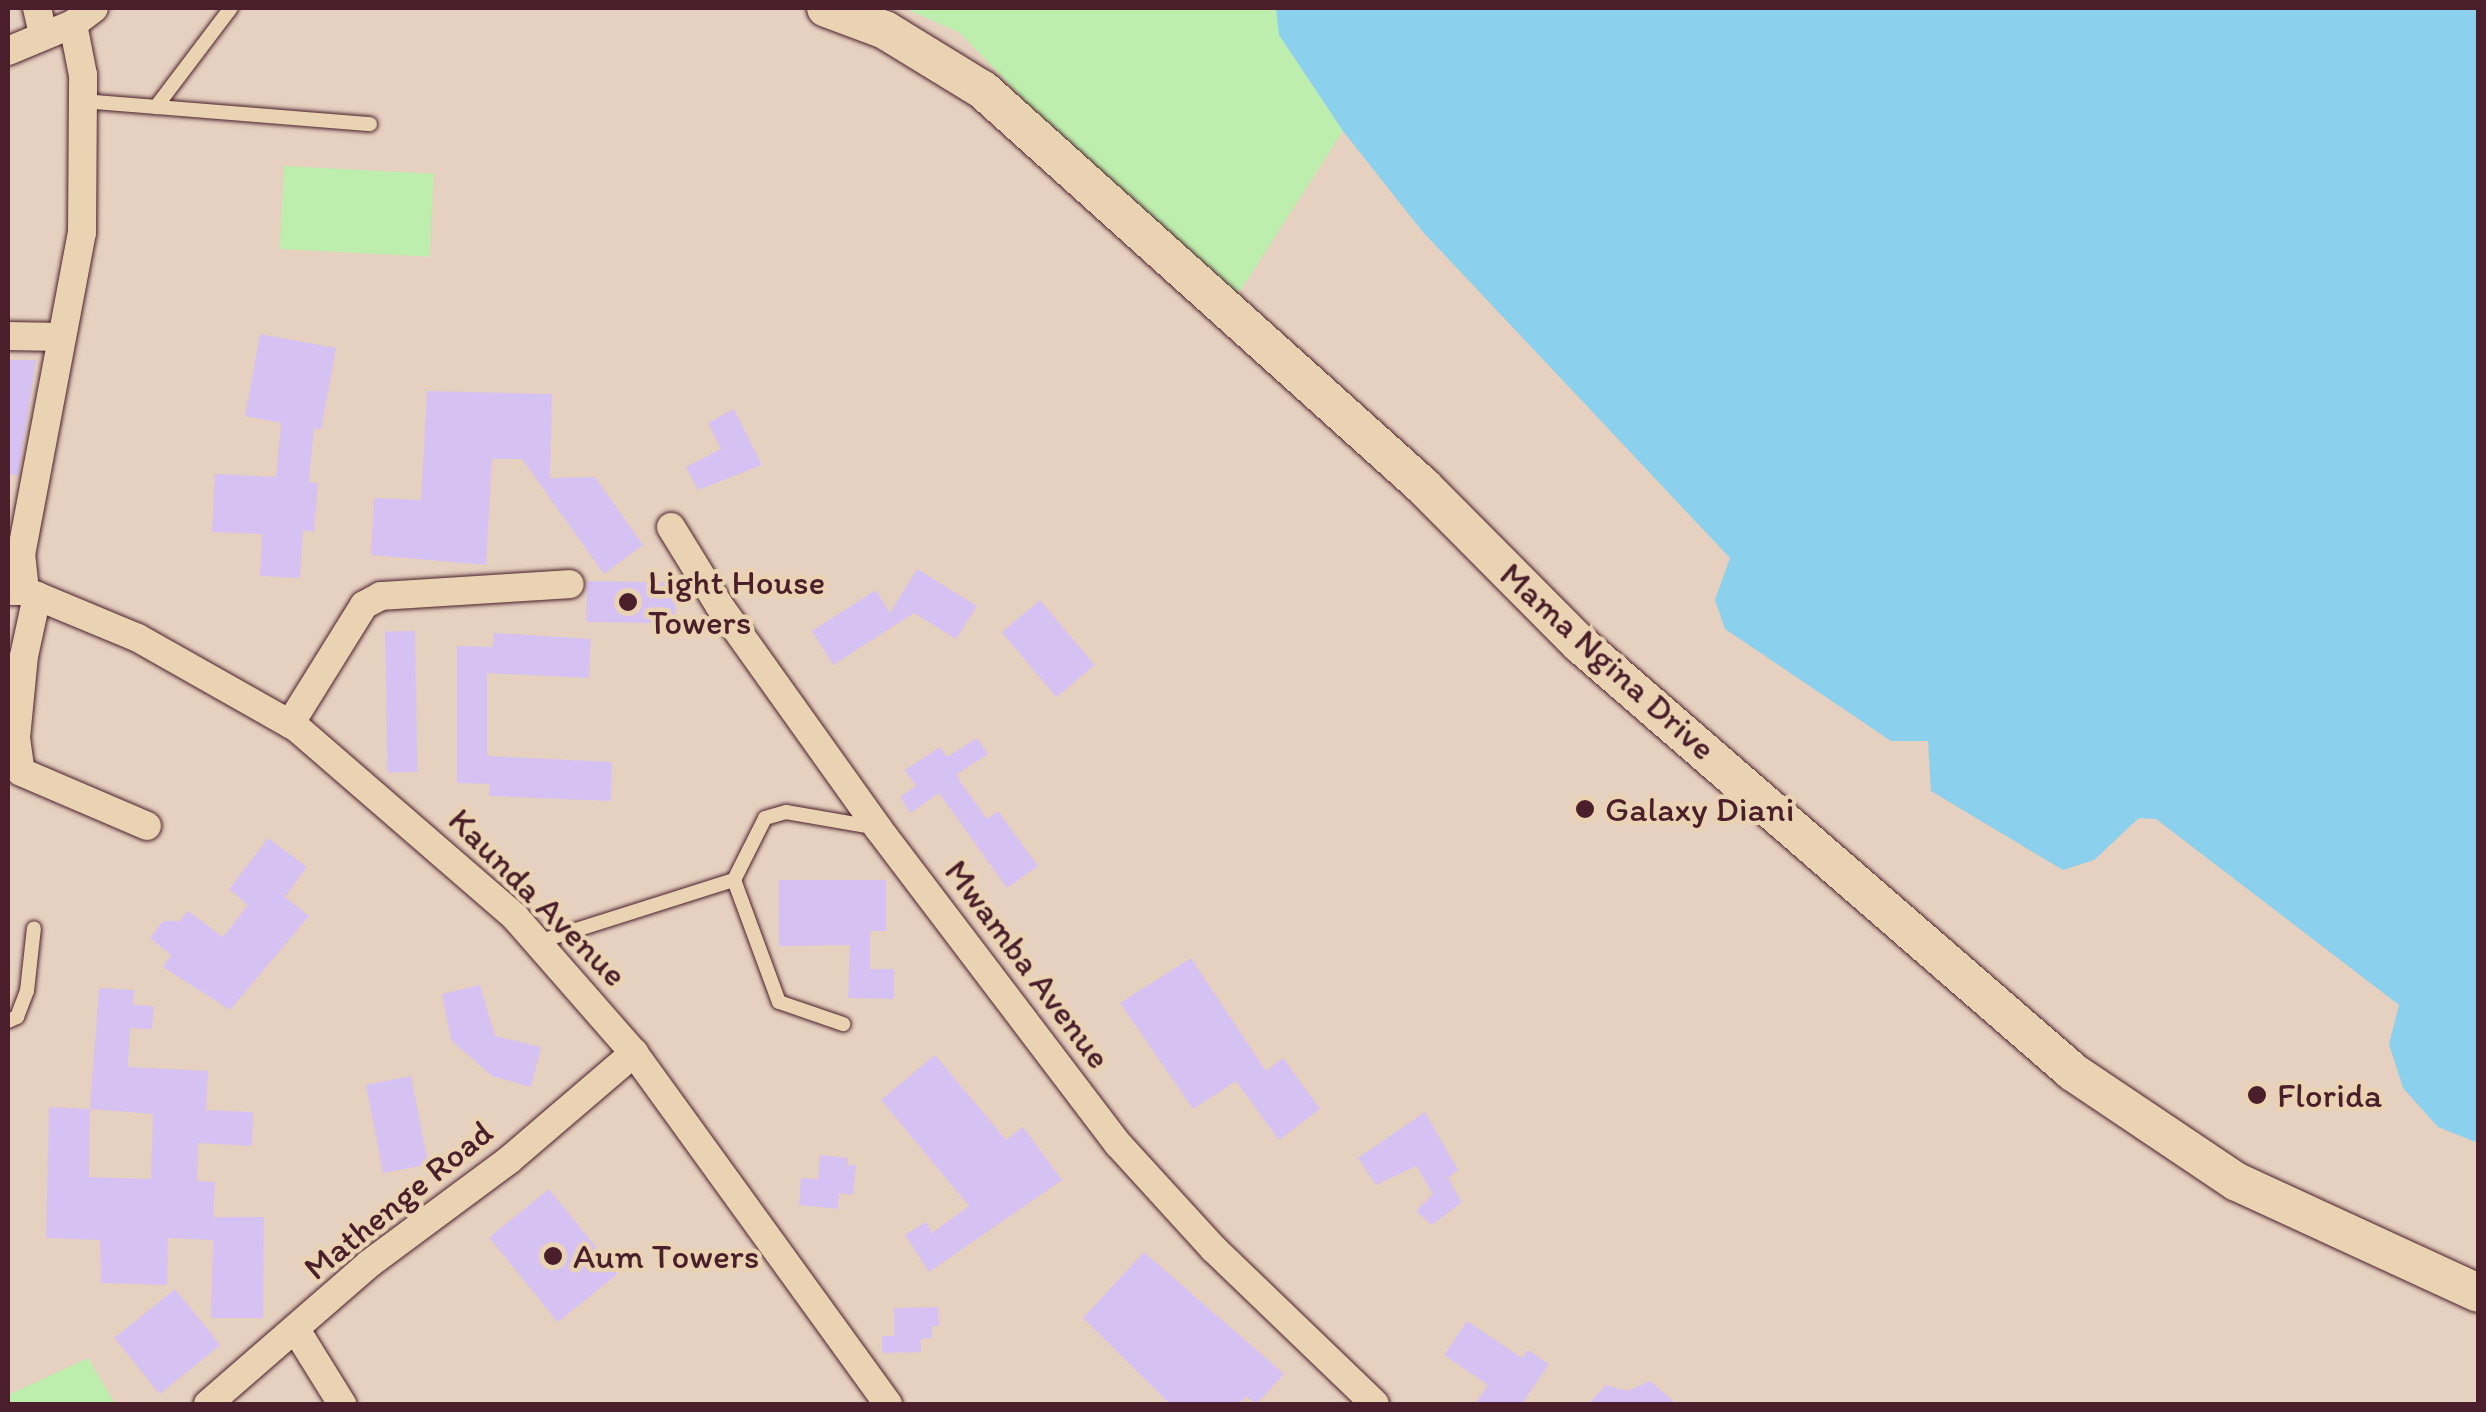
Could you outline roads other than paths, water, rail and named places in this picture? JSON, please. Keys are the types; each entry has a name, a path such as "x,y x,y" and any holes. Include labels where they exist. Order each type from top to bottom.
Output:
{"street":[{"name":"Mama Ngina Drive","path":"826,8 884,30 983,90 1424,487 1580,644 2073,1072 2237,1182 2478,1292"},
{"path":"8,51 40,20 84,16 82,234 21,555 24,656 20,772 61,794 147,826"},
{"path":"8,336 62,337"},
{"name":"Mwamba Avenue","path":"671,527 718,605 878,828 1118,1144 1214,1249 1368,1403"},
{"path":"290,724 364,605 381,596 570,584"},
{"name":"Kaunda Avenue","path":"23,592 138,638 290,724 418,830 538,942 634,1053 888,1404"},
{"name":"Mathenge Road","path":"208,1404 298,1333 369,1264 509,1160 634,1053"},
{"path":"298,1333 342,1404"}],"lane":[{"path":"156,107 231,8"},
{"path":"83,101 370,124"},
{"path":"538,942 734,880 765,818 786,812 878,828"},
{"path":"734,880 779,1002 803,1016 843,1024"},
{"path":"8,1021 17,1016 27,991 34,928"}],"water":[{"path":"1276,8 2478,8 2478,1143 2438,1127 2403,1088 2389,1044 2399,1005 2156,819 2139,818 2094,860 2063,870 1931,791 1928,741 1891,741 1725,629 1715,600 1730,558 1422,231 1343,131 1279,35"}],"place":[{"name":"Light House Towers","path":"628,602"},
{"name":"Galaxy Diani","path":"1585,809"},
{"name":"Florida","path":"2257,1095"},
{"name":"Aum Towers","path":"553,1256"}]}
